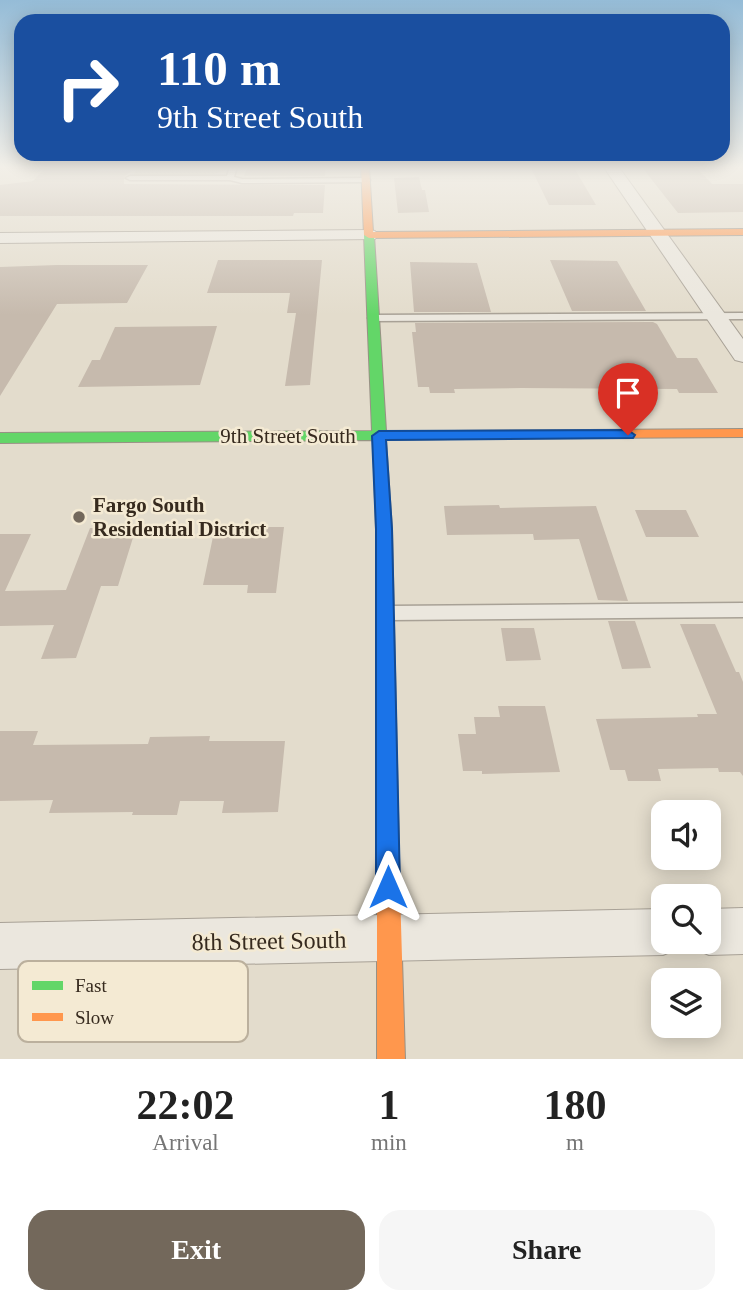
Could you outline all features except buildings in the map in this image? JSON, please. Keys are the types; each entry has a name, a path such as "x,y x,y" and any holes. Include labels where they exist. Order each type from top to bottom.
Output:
{"street":[{"path":"368,215 385,613 391,1059"},
{"path":"644,215 743,355"},
{"path":"0,238 743,232"},
{"name":"9th Street South","path":"0,438 743,433"},
{"path":"721,932 743,931"},
{"name":"8th Street South","path":"0,946 651,932"}],"lane":[{"path":"373,318 743,316"},
{"path":"385,613 743,610"}],"traffic: fast":[{"path":"369,235 384,529 388,857"},
{"path":"0,438 452,435"}],"traffic: slow":[{"path":"368,215 369,235 743,232"},
{"path":"452,435 743,433"},
{"path":"388,857 391,1059"}],"place":[{"name":"Fargo South Residential District","path":"79,517"}],"route":[{"path":"388,887 384,529 379,436 628,435"}]}
